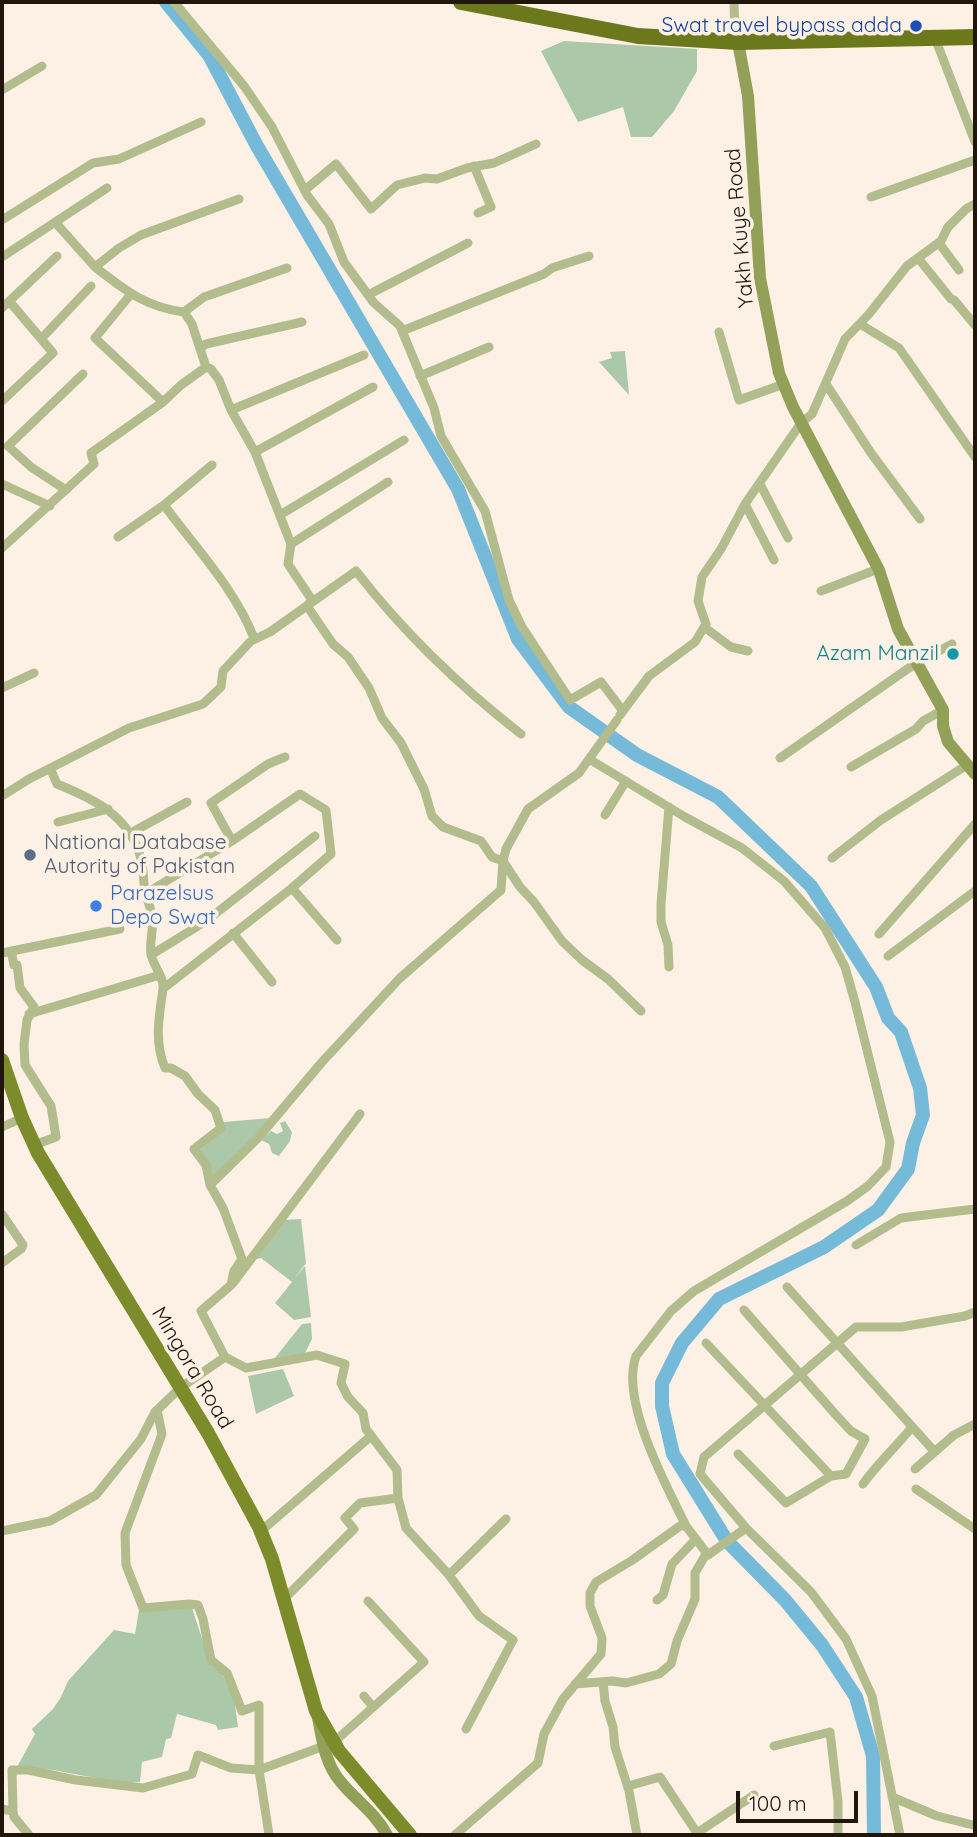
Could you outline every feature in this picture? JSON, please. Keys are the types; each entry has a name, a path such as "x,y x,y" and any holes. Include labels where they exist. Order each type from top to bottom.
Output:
{"highway":[{"path":"461,2 638,36 738,43 975,37"}],"main road":[{"name":"Yakh Kuye Road","path":"738,43 748,96 760,278 779,373 801,423 878,569 898,629 943,710 943,726 948,742 971,769"},
{"name":"Mingora Road","path":"2,1060 34,1145 221,1456 261,1531 272,1559 316,1711 329,1744 410,1835"},
{"path":"329,1744 329,1762 339,1780 369,1809 387,1835"}],"street":[{"path":"174,2 244,86 272,127 304,190 329,224 344,262 368,295 402,331 434,408 441,436 485,511 509,600 522,627 570,700 601,682 619,716"},
{"path":"734,2 735,37 738,43"},
{"path":"934,38 975,142"},
{"path":"2,90 42,66"},
{"path":"2,220 93,163 119,159 201,122"},
{"path":"304,190 336,164 371,209 397,185 425,178 437,179 474,166 494,163 536,144"},
{"path":"872,197 975,160"},
{"path":"474,166 491,208 478,213"},
{"path":"2,257 107,188"},
{"path":"95,267 141,235 239,200"},
{"path":"210,1185 258,1138 322,1062 400,978 501,890 506,849 528,809 579,774 649,676 693,643 706,624 698,601 702,576 721,549 745,504 801,423 812,414 845,340 907,266 939,243 948,226 975,204"},
{"path":"55,222 95,267 131,294 162,309 184,312 204,297 287,268"},
{"path":"368,295 468,243"},
{"path":"939,243 959,270"},
{"path":"2,401 53,353 6,305 57,256"},
{"path":"402,331 544,274 552,268 589,256"},
{"path":"918,257 975,325"},
{"path":"41,339 91,286"},
{"path":"131,294 95,338 163,402"},
{"path":"184,312 192,324 206,367"},
{"path":"201,348 206,344 302,322"},
{"path":"860,324 899,348 975,457"},
{"path":"719,332 739,400 784,384"},
{"path":"420,376 489,347"},
{"path":"231,410 364,355"},
{"path":"2,548 94,464 91,453 163,402 206,367"},
{"path":"206,367 211,369 219,380 231,410 255,452 291,544 288,564 312,600"},
{"path":"66,490 31,467 8,446 83,374"},
{"path":"826,384 920,519"},
{"path":"255,452 373,387"},
{"path":"280,515 404,440"},
{"path":"118,537 164,505 212,465"},
{"path":"291,544 388,482"},
{"path":"2,484 50,506"},
{"path":"760,484 788,538"},
{"path":"745,504 774,560"},
{"path":"164,505 226,589 246,619 254,638"},
{"path":"821,591 878,569"},
{"path":"2,796 129,728 203,704 221,687 223,671 254,638 270,632 356,571 449,674 521,734"},
{"path":"312,600 307,606 333,644 348,657 369,688 382,718 401,743 424,789 432,816 443,827 481,841 492,857 503,861 562,941 641,1011"},
{"path":"704,627 731,647 748,651"},
{"path":"780,758 916,663 952,644"},
{"path":"2,688 34,673"},
{"path":"851,767 943,710"},
{"path":"591,756 668,807 742,848 803,901 825,928 845,967 852,990 890,1142 886,1167 868,1186 848,1201 694,1291 671,1311 636,1356 633,1364 637,1410 652,1454 686,1526 709,1552"},
{"path":"232,841 211,803 268,764 285,757"},
{"path":"50,768 57,784 108,809 130,834 142,861 145,894 153,925 151,954 164,988"},
{"path":"831,858 881,820 971,769"},
{"path":"605,815 626,781"},
{"path":"145,894 232,841 300,794 326,810 331,854 292,888 164,988 160,1000 159,1053 165,1068 185,1076 198,1094 215,1110 221,1128 194,1149 206,1165 210,1185 223,1208 242,1259 234,1270 231,1285"},
{"path":"130,834 187,802"},
{"path":"668,807 661,922 668,945 669,967"},
{"path":"58,822 108,809"},
{"path":"879,934 975,824"},
{"path":"151,954 206,921 315,836"},
{"path":"292,888 337,940"},
{"path":"888,956 975,891"},
{"path":"34,1145 56,1137 51,1106 25,1065 24,1044 29,1014 34,1007 20,988 17,965 14,965 6,952 120,929"},
{"path":"233,933 272,982"},
{"path":"29,1014 160,975"},
{"path":"360,1114 231,1285 201,1311 225,1357 246,1368 317,1355 345,1364 341,1383 348,1397 363,1413 370,1436 397,1470 398,1498 406,1528 449,1575 479,1616 513,1640 466,1729"},
{"path":"2,1128 22,1118"},
{"path":"856,1245 901,1217 975,1209"},
{"path":"2,1213 23,1245 2,1263"},
{"path":"787,1287 934,1451"},
{"path":"738,1454 786,1503 831,1476 846,1474 865,1439 851,1431 744,1310"},
{"path":"900,1835 873,1696 846,1639 811,1592 744,1529 700,1474 704,1457 860,1326 901,1327 975,1312"},
{"path":"706,1343 831,1476"},
{"path":"2,1531 50,1521 96,1495 141,1439 157,1410 180,1388 225,1357"},
{"path":"157,1410 162,1434 125,1533 126,1565 143,1608 198,1605 211,1660 227,1674 242,1711 259,1705 259,1770 269,1835"},
{"path":"915,1469 954,1435 975,1424"},
{"path":"863,1484 912,1427"},
{"path":"261,1531 370,1436"},
{"path":"916,1489 975,1529"},
{"path":"283,1600 354,1529 345,1518 360,1503 398,1498"},
{"path":"449,1575 506,1519"},
{"path":"455,1835 538,1763 544,1734 562,1699 601,1654 602,1638 590,1606 590,1593 596,1582 631,1562 680,1527 686,1526"},
{"path":"575,1684 626,1683 659,1674 671,1664 677,1641 695,1599 695,1573 709,1552 744,1529"},
{"path":"657,1600 663,1595 672,1564 696,1539"},
{"path":"29,1835 14,1817 12,1770 28,1770 76,1780 143,1788 191,1774 198,1755 231,1769 259,1770 329,1744 424,1662 368,1601"},
{"path":"603,1682 605,1701 614,1727 615,1747 628,1786 636,1835"},
{"path":"364,1696 373,1707"},
{"path":"775,1746 830,1732 838,1801 838,1835"},
{"path":"628,1786 660,1777 697,1833 754,1795"},
{"path":"892,1797 937,1816 973,1825"},
{"path":"2,1808 13,1811"}],"green space":[{"path":"564,41 697,49 697,71 674,111 652,137 631,137 623,107 578,122 541,51"},
{"path":"625,351 629,395 599,362 612,358 610,352"},
{"path":"271,1118 212,1180 199,1151 225,1129 224,1122"},
{"path":"285,1121 292,1132 290,1141 279,1156 272,1153 269,1144 261,1140 271,1131 277,1134 283,1131 280,1123"},
{"path":"301,1219 306,1263 294,1279 305,1266 311,1317 294,1320 275,1303 292,1282 261,1258 256,1259 284,1220"},
{"path":"311,1323 312,1339 305,1353 274,1359 302,1324"},
{"path":"283,1369 294,1396 256,1414 248,1376"},
{"path":"192,1608 211,1666 221,1672 234,1697 238,1727 218,1730 216,1725 177,1714 171,1738 166,1739 162,1757 142,1762 140,1782 122,1783 53,1770 17,1767 35,1734 32,1729 53,1709 68,1681 114,1630 135,1634 139,1610"}],"waterway":[{"path":"166,2 209,55 257,146 458,489 518,639 569,707 637,755 718,797 811,886 876,987 888,1018 901,1032 920,1088 923,1115 913,1143 908,1169 878,1210 824,1247 719,1299 682,1343 662,1383 662,1406 673,1454 727,1541 785,1600 822,1645 856,1697 873,1756 874,1835"}],"place":[{"name":"Swat travel bypass adda","path":"916,26"},
{"name":"Azam Manzil","path":"953,654"},
{"name":"National Database Autority of Pakistan","path":"30,855"},
{"name":"Parazelsus Depo Swat","path":"96,906"}]}
